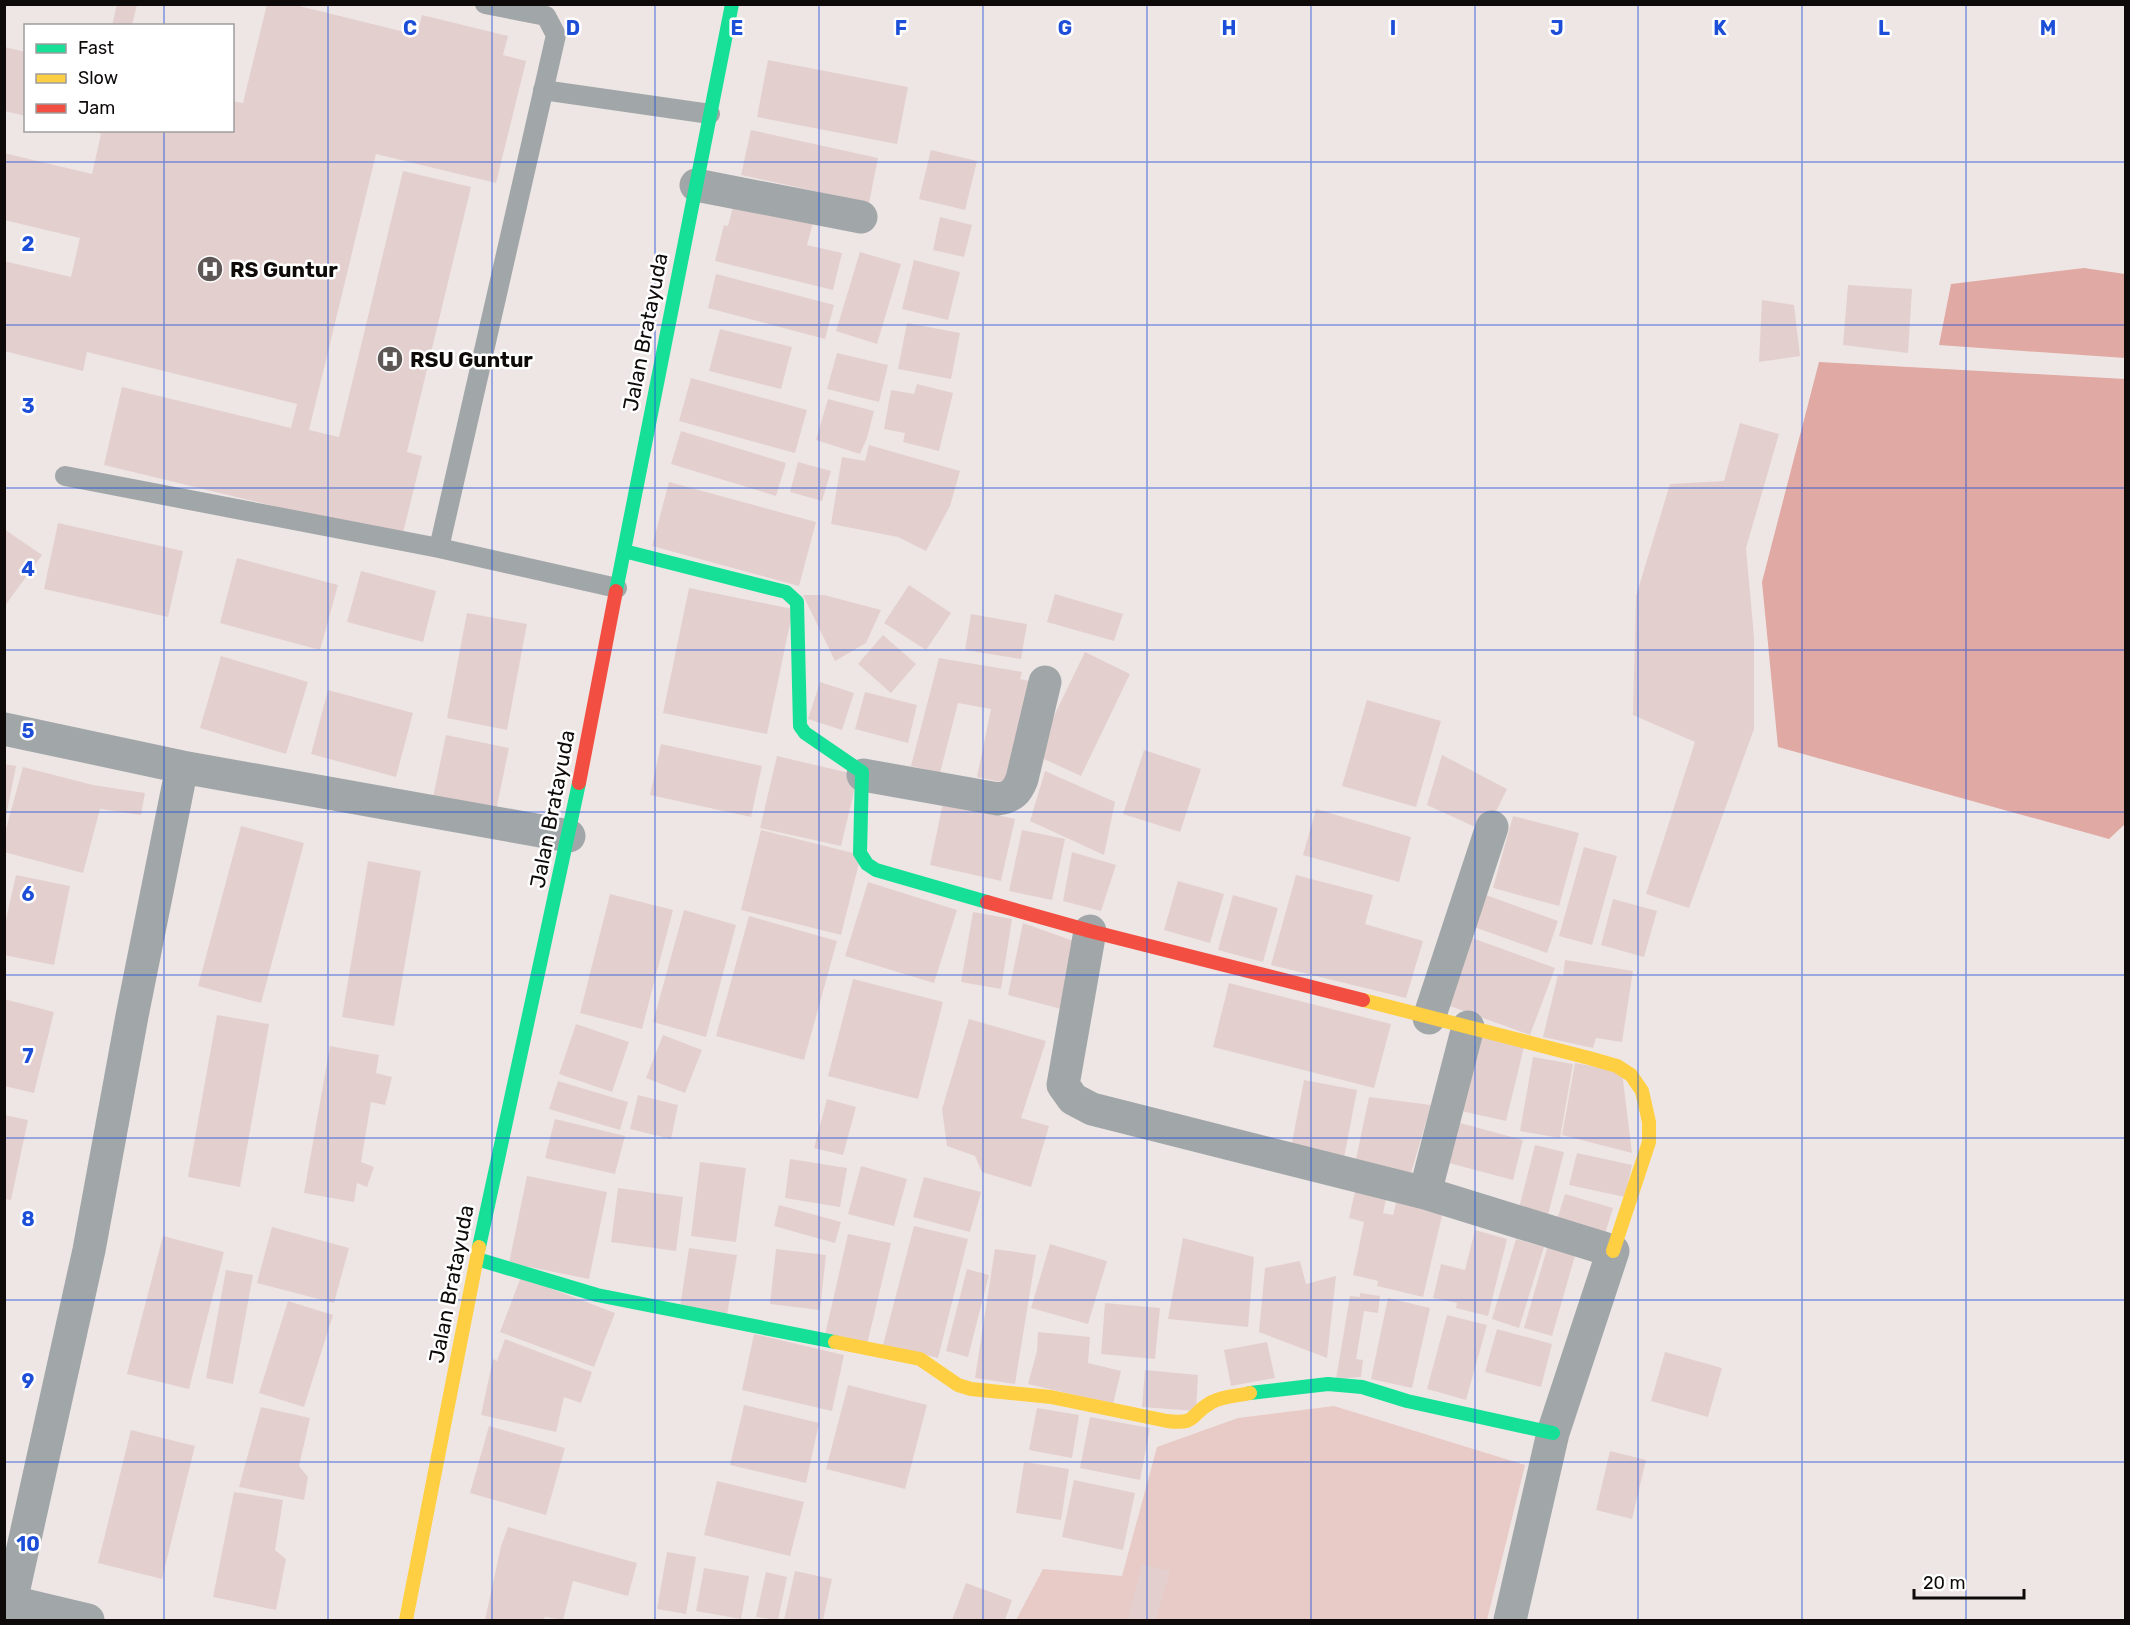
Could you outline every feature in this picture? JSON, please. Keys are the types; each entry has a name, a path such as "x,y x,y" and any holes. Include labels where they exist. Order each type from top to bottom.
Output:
{"street":[{"name":"Jalan Bratayuda","path":"406,1620 477,1259 569,836 732,4"},
{"path":"696,185 861,217"},
{"path":"624,551 786,592 794,597 797,602 800,726 805,733 860,770 863,775 860,853 867,864 876,870 1090,931 1617,1066 1631,1075 1642,1091 1649,1122 1649,1142 1553,1432 1510,1620"},
{"path":"863,775 998,799 1009,798 1019,788 1022,779 1045,682"},
{"path":"4,729 182,767 569,836"},
{"path":"88,1620 8,1607 89,1250 132,1016 182,767"},
{"path":"1429,1018 1492,827"},
{"path":"1090,931 1063,1085 1073,1099 1092,1109 1425,1193 1613,1251"},
{"path":"1425,1193 1468,1027"},
{"path":"477,1259 597,1295 920,1359 958,1385 971,1389 1051,1397 1167,1421 1192,1420 1215,1400 1262,1391 1328,1384 1362,1387 1407,1401 1553,1432"}],"lane":[{"path":"439,548 556,35 546,16 484,4"},
{"path":"543,90 710,114"},
{"path":"65,476 439,548 616,588"}],"shaded area":[{"path":"2084,268 2125,274 2125,358 1939,345 1951,284"},
{"path":"1819,362 2125,379 2126,823 2109,839 1778,747 1762,582"},
{"path":"1334,1406 1525,1465 1487,1620 1016,1620 1043,1569 1122,1576 1157,1447 1238,1418"}],"building":[{"path":"117,4 137,4 132,24 112,24"},
{"name":"RS Guntur","path":"267,4 291,4 417,35 422,15 508,36 503,55 526,61 496,183 376,154 309,430 339,437 403,171 471,187 407,452 422,456 402,537 104,465 122,387 291,428 297,404 87,352 83,371 4,351 4,261 71,277 80,238 4,220 4,153 92,174 101,134 96,132 234,132 234,101 243,103"},
{"path":"4,47 24,52 24,116 4,111"},
{"path":"768,60 908,87 897,144 757,117"},
{"path":"751,130 878,158 869,203 741,175"},
{"path":"931,150 977,161 965,210 919,199"},
{"path":"734,203 813,223 807,245 842,253 833,290 715,261 724,225 728,226"},
{"path":"940,217 972,225 964,257 933,250"},
{"path":"860,252 901,264 877,344 836,331"},
{"path":"914,260 960,272 948,320 902,309"},
{"path":"716,274 834,305 825,339 708,308"},
{"path":"1848,285 1912,289 1908,353 1843,345"},
{"path":"1762,300 1794,305 1800,356 1759,362"},
{"path":"907,323 960,333 951,379 898,369"},
{"path":"720,329 792,347 781,389 709,371"},
{"path":"837,353 888,365 879,402 827,389"},
{"path":"691,378 807,410 795,453 679,421"},
{"path":"917,384 953,393 939,451 903,442 905,433 884,429 891,390 914,394"},
{"path":"828,399 874,411 860,454 816,440"},
{"path":"1740,423 1779,434 1746,548 1754,637 1754,729 1689,908 1646,894 1695,742 1633,715 1636,596 1670,484 1724,481"},
{"path":"681,431 786,463 776,496 671,464"},
{"path":"869,445 960,471 950,506 926,551 898,537 831,524 842,457 865,461"},
{"path":"798,462 831,471 822,501 790,492"},
{"path":"669,482 816,522 799,586 652,546"},
{"path":"58,523 183,551 168,617 44,589"},
{"path":"4,529 42,555 4,607"},
{"path":"237,558 338,585 320,650 220,623"},
{"path":"361,571 436,591 423,642 347,622"},
{"path":"909,585 951,613 926,650 884,623"},
{"path":"689,588 793,609 767,734 663,713"},
{"path":"1055,594 1123,614 1114,641 1047,622"},
{"path":"803,595 824,595 881,610 866,643 835,661"},
{"path":"467,613 527,624 507,730 447,718"},
{"path":"971,614 1027,624 1021,659 965,650"},
{"path":"883,635 916,664 891,693 858,664"},
{"path":"1085,652 1130,674 1081,776 1035,755"},
{"path":"221,656 308,682 286,754 200,728"},
{"path":"939,658 1022,672 1020,679 1034,682 1014,785 977,777 991,709 958,703 940,773 911,766"},
{"path":"820,682 854,693 842,730 808,719"},
{"path":"328,690 413,713 396,777 311,754"},
{"path":"865,692 917,705 908,743 855,729"},
{"path":"1367,700 1441,721 1416,807 1342,786"},
{"path":"446,735 509,748 495,815 432,802"},
{"path":"661,744 762,766 751,817 650,795"},
{"path":"1144,750 1201,769 1180,832 1123,814"},
{"path":"1442,755 1507,789 1486,832 1427,805"},
{"path":"777,756 858,775 841,846 760,828"},
{"path":"4,764 16,766 6,817 4,817"},
{"path":"23,767 93,785 145,793 141,815 100,809 83,873 4,852 4,836"},
{"path":"1045,771 1115,802 1104,855 1030,821"},
{"path":"943,803 1015,819 1001,881 930,865"},
{"path":"1316,809 1411,837 1399,882 1303,855"},
{"path":"1513,816 1579,833 1559,906 1493,888"},
{"path":"241,826 304,843 261,1003 198,986"},
{"path":"761,830 861,855 841,935 741,910"},
{"path":"1022,830 1065,839 1052,900 1009,891"},
{"path":"1584,847 1617,856 1592,945 1559,936"},
{"path":"1072,852 1116,865 1101,911 1063,901"},
{"path":"368,861 421,871 394,1026 342,1017"},
{"path":"16,875 70,886 54,965 4,955 4,928"},
{"path":"1296,875 1373,895 1365,924 1423,941 1406,998 1271,965"},
{"path":"1178,881 1224,894 1210,943 1164,930"},
{"path":"868,882 957,910 934,983 845,956"},
{"path":"610,894 673,910 642,1029 580,1013"},
{"path":"1483,894 1558,921 1547,953 1471,926"},
{"path":"1233,895 1278,908 1263,962 1218,950"},
{"path":"1613,899 1657,911 1644,957 1601,945"},
{"path":"684,910 736,925 706,1037 653,1022"},
{"path":"973,912 1012,919 1001,989 961,982"},
{"path":"749,916 837,941 804,1060 716,1036"},
{"path":"1023,923 1082,944 1061,1009 1008,995"},
{"path":"1472,938 1555,968 1530,1035 1447,1005"},
{"path":"1565,960 1633,971 1622,1042 1596,1038 1593,1048 1543,1037 1558,975 1563,976"},
{"path":"853,979 943,1002 918,1099 828,1076"},
{"path":"1229,983 1391,1024 1374,1088 1213,1047"},
{"path":"4,999 54,1012 34,1093 4,1086"},
{"path":"217,1015 269,1024 240,1187 188,1177"},
{"path":"969,1019 1046,1041 1021,1118 1049,1126 1031,1187 982,1172 975,1156 947,1146 942,1109"},
{"path":"576,1024 629,1042 612,1092 559,1074"},
{"path":"663,1035 702,1050 685,1093 646,1078"},
{"path":"1480,1037 1524,1047 1506,1121 1461,1111"},
{"path":"330,1046 379,1055 376,1073 392,1077 385,1105 371,1102 361,1162 374,1167 367,1187 357,1183 354,1202 304,1193"},
{"path":"1533,1057 1573,1064 1560,1138 1520,1131"},
{"path":"1575,1063 1622,1072 1632,1153 1562,1135"},
{"path":"1304,1080 1357,1090 1344,1158 1291,1148"},
{"path":"558,1081 628,1102 620,1130 549,1109"},
{"path":"638,1095 678,1105 671,1139 630,1129"},
{"path":"1369,1097 1431,1105 1411,1173 1356,1159"},
{"path":"827,1099 856,1107 843,1155 814,1148"},
{"path":"5,1115 28,1120 11,1200 5,1199"},
{"path":"555,1119 625,1136 615,1174 545,1158"},
{"path":"1460,1123 1523,1140 1513,1180 1449,1163"},
{"path":"1535,1145 1564,1152 1547,1219 1518,1212"},
{"path":"1577,1153 1632,1165 1625,1197 1569,1185"},
{"path":"790,1159 847,1168 840,1207 785,1198"},
{"path":"700,1162 746,1168 736,1242 691,1236"},
{"path":"861,1166 907,1179 894,1226 848,1214"},
{"path":"527,1176 607,1192 589,1279 509,1263"},
{"path":"924,1177 981,1192 970,1232 913,1217"},
{"path":"1357,1183 1388,1190 1383,1213 1393,1215 1399,1192 1445,1203 1423,1297 1377,1286 1378,1281 1353,1275 1364,1222 1349,1218"},
{"path":"618,1188 683,1197 676,1251 611,1242"},
{"path":"1565,1194 1613,1208 1604,1237 1556,1223"},
{"path":"779,1205 841,1222 835,1243 774,1226"},
{"path":"914,1226 968,1239 938,1358 883,1345"},
{"path":"272,1227 349,1248 334,1303 257,1283"},
{"path":"1475,1230 1507,1239 1488,1316 1456,1308 1457,1303 1433,1298 1441,1264 1465,1270"},
{"path":"848,1234 891,1243 867,1345 825,1335"},
{"path":"163,1236 224,1252 189,1389 127,1374"},
{"path":"1183,1238 1254,1257 1248,1327 1168,1319"},
{"path":"1516,1239 1544,1247 1519,1328 1492,1319"},
{"path":"1050,1244 1107,1261 1088,1324 1031,1308"},
{"path":"1548,1245 1576,1252 1552,1336 1524,1328"},
{"path":"689,1248 737,1255 727,1315 680,1307"},
{"path":"776,1249 826,1255 820,1310 770,1304"},
{"path":"995,1249 1036,1255 1015,1384 975,1378"},
{"path":"1300,1261 1306,1284 1336,1276 1327,1358 1259,1332 1265,1268"},
{"path":"967,1269 989,1275 968,1357 946,1351"},
{"path":"226,1270 253,1275 233,1384 206,1378"},
{"path":"521,1277 615,1313 594,1367 500,1332"},
{"path":"1360,1293 1380,1296 1378,1313 1364,1311 1356,1359 1363,1360 1361,1377 1336,1379 1350,1296 1360,1297"},
{"path":"1388,1298 1430,1308 1412,1388 1371,1379"},
{"path":"288,1301 333,1315 304,1407 259,1393"},
{"path":"1105,1303 1160,1308 1155,1359 1101,1354"},
{"path":"1447,1315 1487,1325 1466,1400 1427,1389"},
{"path":"1497,1329 1552,1344 1541,1387 1485,1372"},
{"path":"1038,1332 1090,1337 1088,1363 1121,1371 1113,1404 1028,1384 1037,1351"},
{"path":"754,1334 844,1355 832,1411 742,1390"},
{"path":"505,1339 592,1372 581,1403 564,1397 556,1432 481,1415 493,1359 497,1361"},
{"path":"1267,1342 1275,1378 1231,1386 1224,1350"},
{"path":"1665,1352 1722,1368 1708,1417 1651,1401"},
{"path":"1145,1370 1198,1375 1196,1411 1142,1407"},
{"path":"848,1385 927,1405 905,1489 826,1469"},
{"path":"744,1405 819,1423 806,1483 730,1465"},
{"path":"261,1407 310,1418 299,1466 308,1477 304,1500 239,1487"},
{"path":"1037,1408 1079,1415 1072,1458 1029,1450"},
{"path":"1090,1417 1150,1428 1140,1480 1080,1468"},
{"path":"489,1426 565,1448 546,1515 470,1493"},
{"path":"131,1430 195,1446 162,1579 98,1563"},
{"path":"1610,1451 1646,1460 1632,1519 1596,1510"},
{"path":"1024,1462 1069,1469 1061,1520 1016,1513"},
{"path":"1074,1480 1135,1493 1123,1550 1062,1537"},
{"path":"717,1481 804,1502 790,1556 704,1535"},
{"path":"234,1492 283,1500 275,1550 286,1559 276,1610 213,1597"},
{"path":"508,1527 637,1563 628,1596 573,1581 563,1620 545,1617 544,1620 485,1620 501,1546"},
{"path":"667,1552 696,1557 686,1614 657,1609"},
{"path":"1142,1564 1170,1571 1156,1620 1128,1618"},
{"path":"704,1568 749,1576 741,1619 696,1611"},
{"path":"795,1571 832,1579 823,1620 784,1620"},
{"path":"766,1572 787,1577 778,1620 756,1617"},
{"path":"966,1583 1012,1600 1005,1620 952,1620"}],"traffic: fast":[{"path":"616,591 732,4"},
{"path":"624,551 786,592 797,602 800,726 805,733 862,772 860,853 867,864 876,870 987,902"},
{"path":"479,1247 579,783"},
{"path":"477,1259 597,1295 835,1342"},
{"path":"1250,1393 1328,1384 1362,1387 1407,1401 1553,1433"}],"traffic: slow":[{"path":"1363,1000 1589,1058 1617,1066 1631,1075 1642,1091 1649,1122 1649,1142 1613,1251"},
{"path":"406,1620 479,1247"},
{"path":"835,1342 920,1359 958,1385 971,1389 1051,1397 1167,1421 1189,1420 1216,1400 1250,1393"}],"traffic: jam":[{"path":"579,783 616,591"},
{"path":"987,902 1090,931 1363,1000"}],"place":[{"name":"RS Guntur","path":"210,269"},
{"name":"RSU Guntur","path":"390,359"}]}
